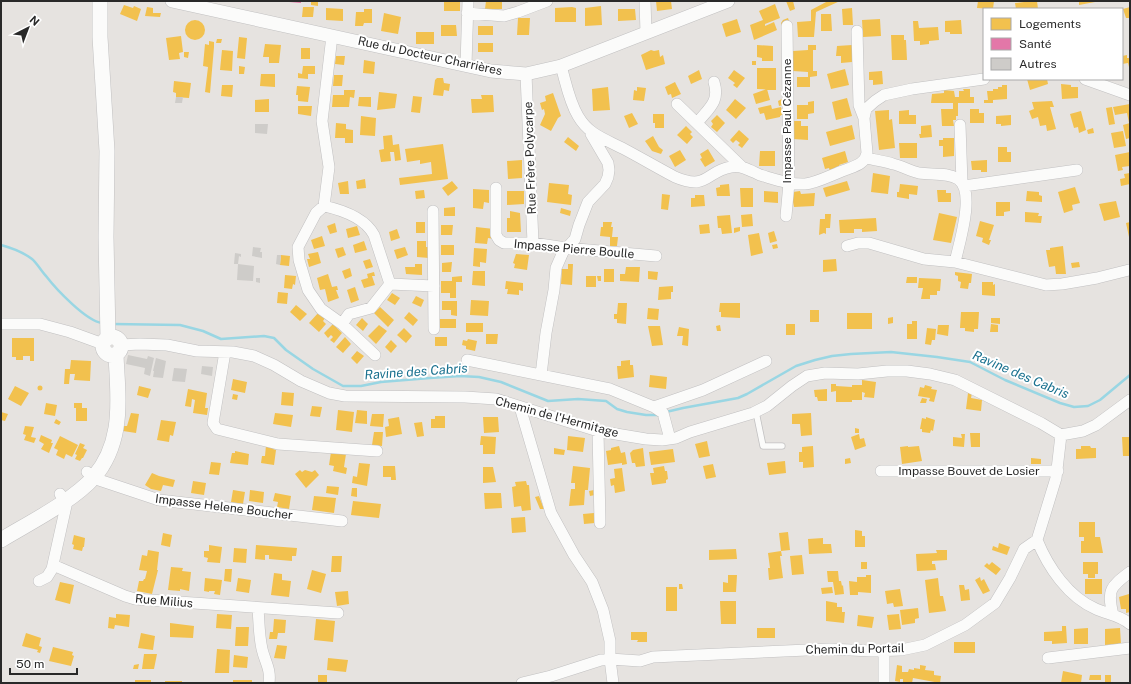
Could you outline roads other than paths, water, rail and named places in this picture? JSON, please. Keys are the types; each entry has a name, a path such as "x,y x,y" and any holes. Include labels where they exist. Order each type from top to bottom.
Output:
{"main road":[{"path":"100,1 100,37 111,153"},
{"path":"1,529 85,486 90,474 101,468 110,451 116,428 118,408 112,342 111,304 111,153 108,1"},
{"path":"1,540 62,497"}],"street":[{"name":"Rue du Docteur Charrières","path":"172,1 491,71 526,74 562,66 720,2"},
{"path":"466,65 468,1"},
{"path":"467,13 504,16 547,1"},
{"path":"646,1 646,33"},
{"name":"Impasse Paul Cézanne","path":"786,216 788,183 787,26"},
{"path":"590,131 604,140 684,181 700,182 720,170 732,166 742,167 761,175 788,183 806,184 856,166 863,162 868,153 864,118 859,105 857,31"},
{"path":"332,36 322,121 329,166 324,206 316,213 298,247 299,260 308,290 322,309 342,324 375,355"},
{"path":"541,375 556,268 560,256 575,239 588,202 605,184 609,170 608,163 590,131 578,116 568,91 562,66"},
{"name":"Rue Frère Polycarpe","path":"526,74 533,243"},
{"path":"864,118 866,109 884,95 912,89 983,79"},
{"path":"1088,80 1130,95"},
{"path":"697,123 714,102 717,91 714,82"},
{"path":"677,104 742,167"},
{"path":"956,262 967,206 963,185 960,125"},
{"path":"866,158 893,164 919,173 946,175 960,180 963,185"},
{"path":"963,185 1077,170"},
{"name":"Impasse Pierre Boulle","path":"496,188 496,235 499,240 504,243 533,243 566,248 656,256"},
{"path":"324,206 336,208 365,223 371,228 390,284"},
{"path":"433,210 434,329"},
{"path":"847,246 858,243 869,243 924,259 956,262 1046,285 1083,280 1129,270"},
{"path":"390,284 434,286"},
{"path":"342,324 349,314 371,308 390,284"},
{"name":"Chemin de l'Hermitage","path":"1,324 40,324 112,342 166,345 197,350 233,352 254,356 274,364 301,381 329,393 345,396 473,397 481,399 496,399 598,431 646,439 670,439 756,412 767,406 807,376 825,373 858,374 887,371 907,371 930,374 955,380 1041,423 1061,435"},
{"path":"225,352 213,423 217,429 278,444 377,451"},
{"path":"467,360 610,389 654,407 663,413 670,439"},
{"path":"654,407 703,390 766,361"},
{"path":"1130,400 1096,426 1083,431 1061,435 1058,471 1037,540 1043,554 1069,590 1082,601 1096,609 1113,615 1130,624"},
{"path":"520,407 551,513 574,555 592,582 603,610 610,641 610,659 613,683"},
{"path":"598,431 600,523"},
{"name":"Impasse Bouvet de Losier","path":"881,471 1058,471"},
{"name":"Impasse Helene Boucher","path":"90,474 159,500 342,521"},
{"path":"39,581 50,574 53,565 66,506 62,497"},
{"name":"Chemin du Portail","path":"522,683 551,676 601,660 610,659 640,660 653,657 830,649 884,651 902,650 925,645 965,626 995,603 1010,578 1024,549 1037,540"},
{"name":"Rue Milius","path":"53,565 135,599 338,613"},
{"path":"1113,615 1110,601 1111,590 1115,583 1130,572"},
{"path":"258,608 260,640 269,670 269,683"},
{"path":"1048,658 1130,648"},
{"path":"884,651 884,683"}],"lane":[{"path":"756,412 763,446 782,446"}],"waterway":[{"name":"Ravine des Cabris","path":"1,245 17,250 32,259 57,289 72,304 88,317 102,323"},
{"name":"Ravine des Cabris","path":"113,324 180,325 203,331 221,339 264,336 274,338 286,350 313,369 343,386 361,386 381,382 460,376 479,377 501,382 548,401 578,399 606,401 617,409 627,412 658,415"},
{"name":"Ravine des Cabris","path":"666,412 738,398 796,366 832,356 851,354 891,352 970,362 1005,380 1060,403 1074,407 1088,406 1100,400 1130,375"}]}
